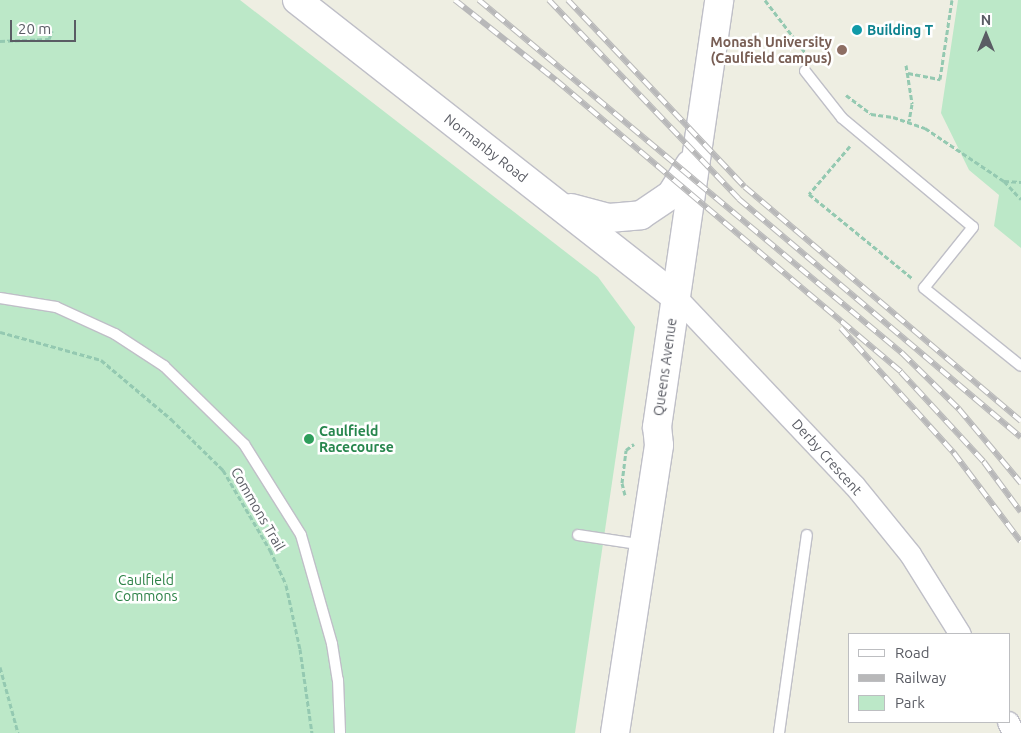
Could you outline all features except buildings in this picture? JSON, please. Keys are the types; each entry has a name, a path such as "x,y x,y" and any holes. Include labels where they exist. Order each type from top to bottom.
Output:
{"street":[{"name":"Normanby Road","path":"297,0 675,296"},
{"name":"Queens Avenue","path":"615,733 659,445 657,427 719,0"},
{"path":"558,203 609,218 641,215 662,204 677,188 697,144"},
{"name":"Derby Crescent","path":"675,296 854,485 910,554 959,633"}],"lane":[{"path":"804,71 842,118 973,227 924,288 1021,366"},
{"path":"0,298 56,307 115,334 164,366 244,444 301,536 332,644 338,680 340,733"},
{"path":"578,535 644,545"},
{"path":"779,733 807,535"}],"path":[{"path":"908,73 940,78 952,0"},
{"path":"0,42 49,39 52,31"},
{"path":"906,65 912,104 909,121"},
{"path":"924,288 809,194 861,134 872,114 909,121 925,128 1004,182 1021,199"},
{"path":"1004,182 1021,182"},
{"name":"Commons Trail","path":"0,332 101,360 170,419 223,470 270,550 286,585 302,659 312,733"},
{"path":"622,483 626,450"},
{"path":"0,667 18,733"}],"green space":[{"name":"Caulfield Racecourse","path":"0,0 240,0 598,277 635,327 575,733 0,733"},
{"path":"958,0 1021,0 1021,248 994,226 999,195 969,170 941,113"}],"railway":[{"path":"455,0 556,80 901,372 984,462 1021,512"},
{"path":"479,0 902,353 959,409 1021,483"},
{"path":"549,0 739,199 1021,437"},
{"path":"568,0 745,187 1021,421"},
{"path":"841,328 954,453 1021,542"}],"place":[{"name":"Building T","path":"857,30"},
{"name":"Monash University (Caulfield campus)","path":"842,50"},
{"name":"Caulfield Racecourse","path":"309,439"}],"park label":[{"name":"Caulfield Commons","path":"146,588"}]}
